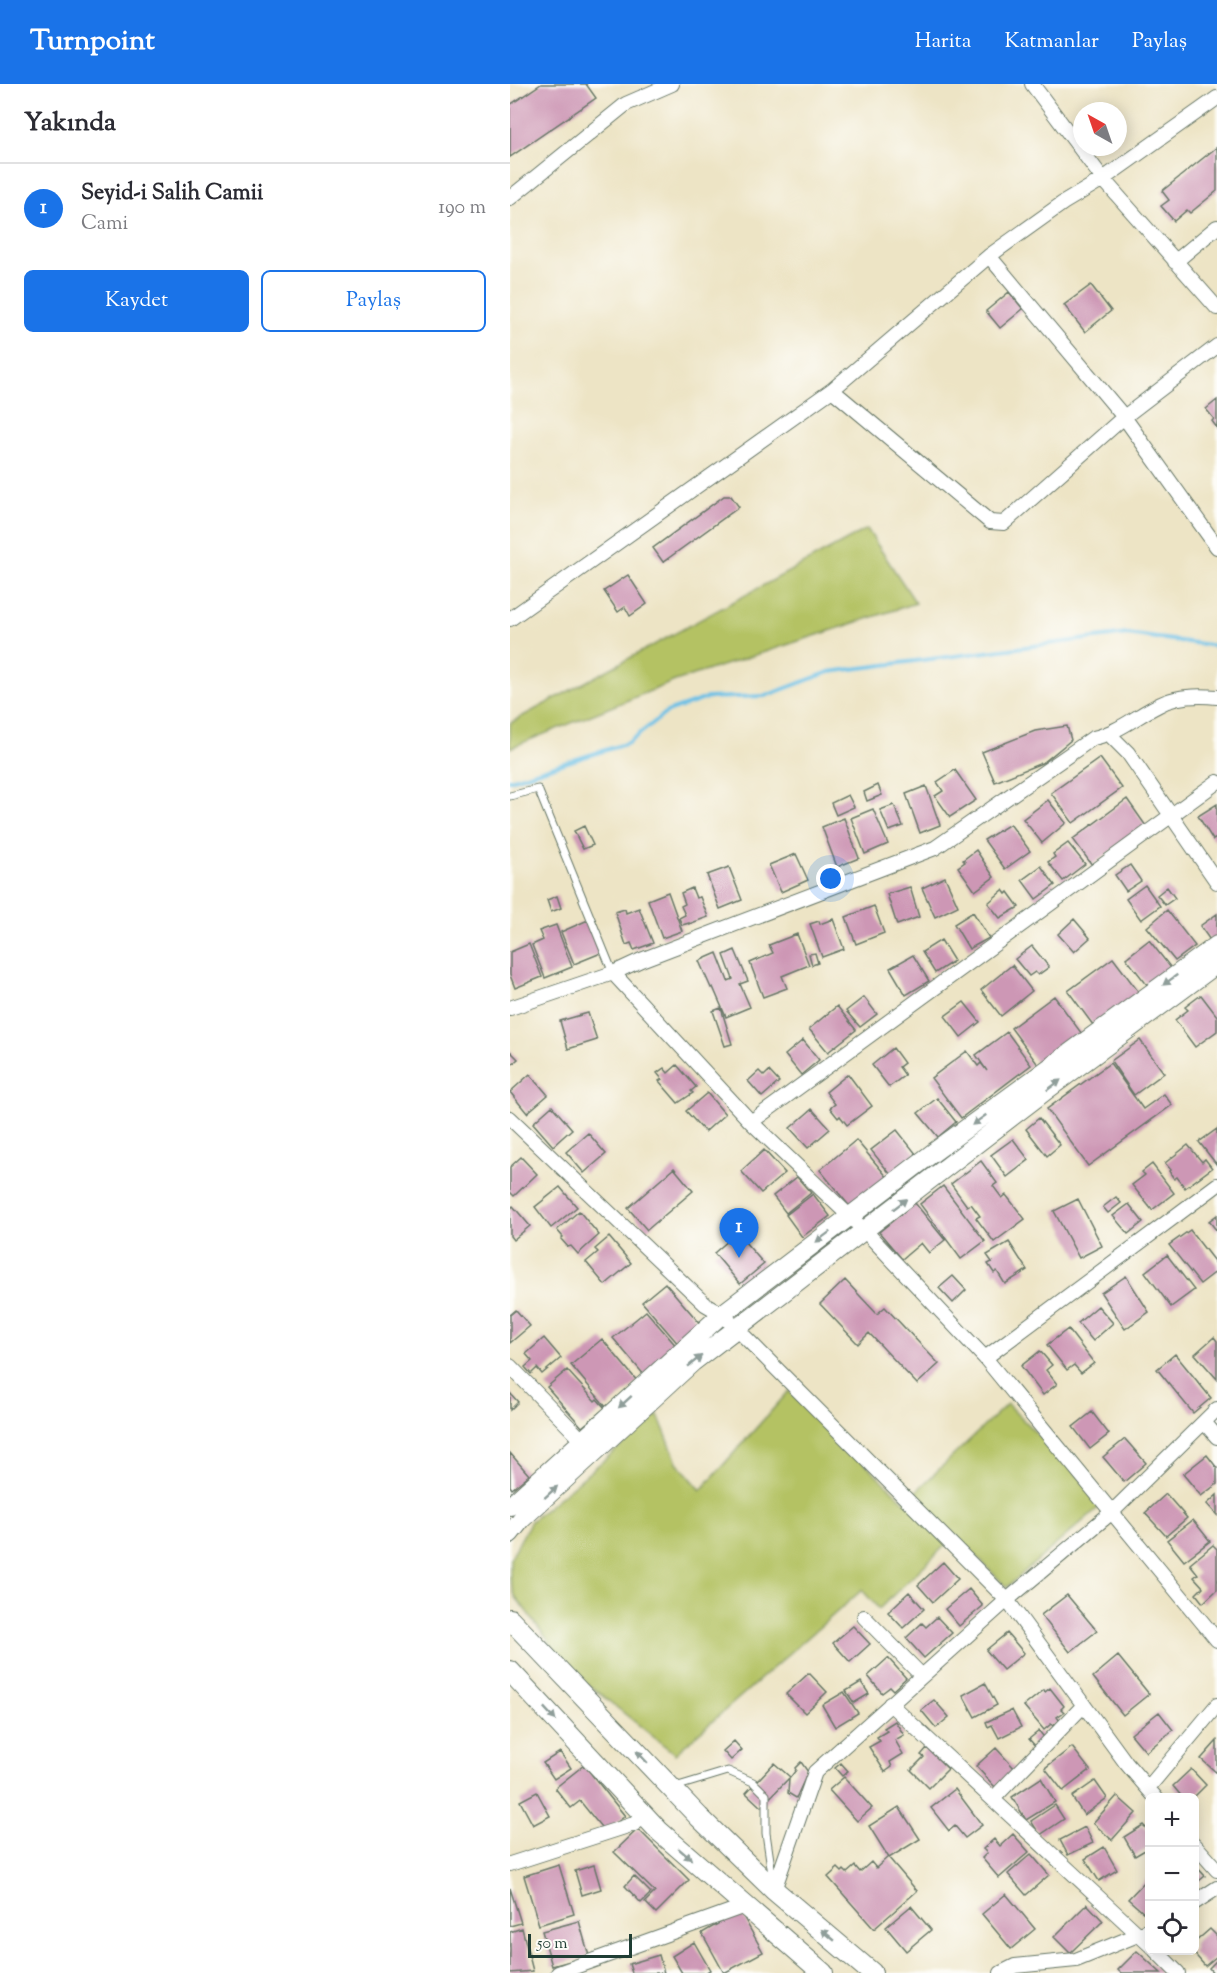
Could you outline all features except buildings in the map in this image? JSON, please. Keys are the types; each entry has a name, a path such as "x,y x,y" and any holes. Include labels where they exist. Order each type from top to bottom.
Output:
{"main road":[{"path":"510,1619 671,1788 774,1890 872,1973"},
{"path":"510,1671 659,1832 823,1973"}],"street":[{"path":"510,198 626,104 672,84"},
{"path":"1032,84 1103,179 1217,308"},
{"path":"510,619 832,390 989,256 1217,98"},
{"path":"1175,262 1217,227"},
{"path":"989,256 1125,417 1217,547"},
{"path":"832,390 990,522 1004,523 1125,417 1217,346"},
{"path":"510,1008 612,973 935,848 1093,738 1109,735 1159,704 1196,695 1217,697"},
{"path":"1109,735 1128,753 1217,882"},
{"path":"751,1122 1217,782"},
{"path":"510,1534 590,1445 722,1314 849,1217 1217,945"},
{"path":"510,1506 1048,1089 1217,964"},
{"path":"612,973 751,1122 865,1231 985,1358 1217,1640"},
{"path":"510,1118 705,1304 722,1314 1007,1600 1126,1763 1152,1793 1217,1705"},
{"path":"985,1358 1217,1185"},
{"path":"510,1366 590,1445"},
{"path":"774,1890 815,1772 1007,1600 1112,1512 1217,1409"},
{"path":"1204,1422 1217,1437"},
{"path":"864,1617 922,1677"},
{"path":"890,1704 993,1799 1144,1932 1076,1960 1015,1966 1001,1973"},
{"path":"993,1799 1084,1705"},
{"path":"510,1864 634,1824 645,1816"},
{"path":"1197,1847 1217,1870"},
{"path":"1197,1901 1217,1888"},
{"path":"558,1973 745,1906"},
{"path":"1160,1955 1178,1973"}],"lane":[{"path":"510,796 538,789 612,973"},
{"path":"671,1788 728,1771 753,1782 766,1795 766,1833 774,1890"}],"green space":[{"path":"867,529 916,603 675,681 510,748 510,723"},
{"path":"789,1391 905,1502 1007,1404 1105,1502 1007,1587 955,1536 879,1609 862,1590 675,1754 570,1670 515,1596 510,1579 510,1559 531,1521 658,1415 677,1462 701,1490"}],"waterway":[{"path":"510,780 628,743 667,712 707,698 765,696 829,672 1127,634 1217,646"}],"place":[{"name":"Seyid-i Salih Camii","path":"739,1258"}]}
